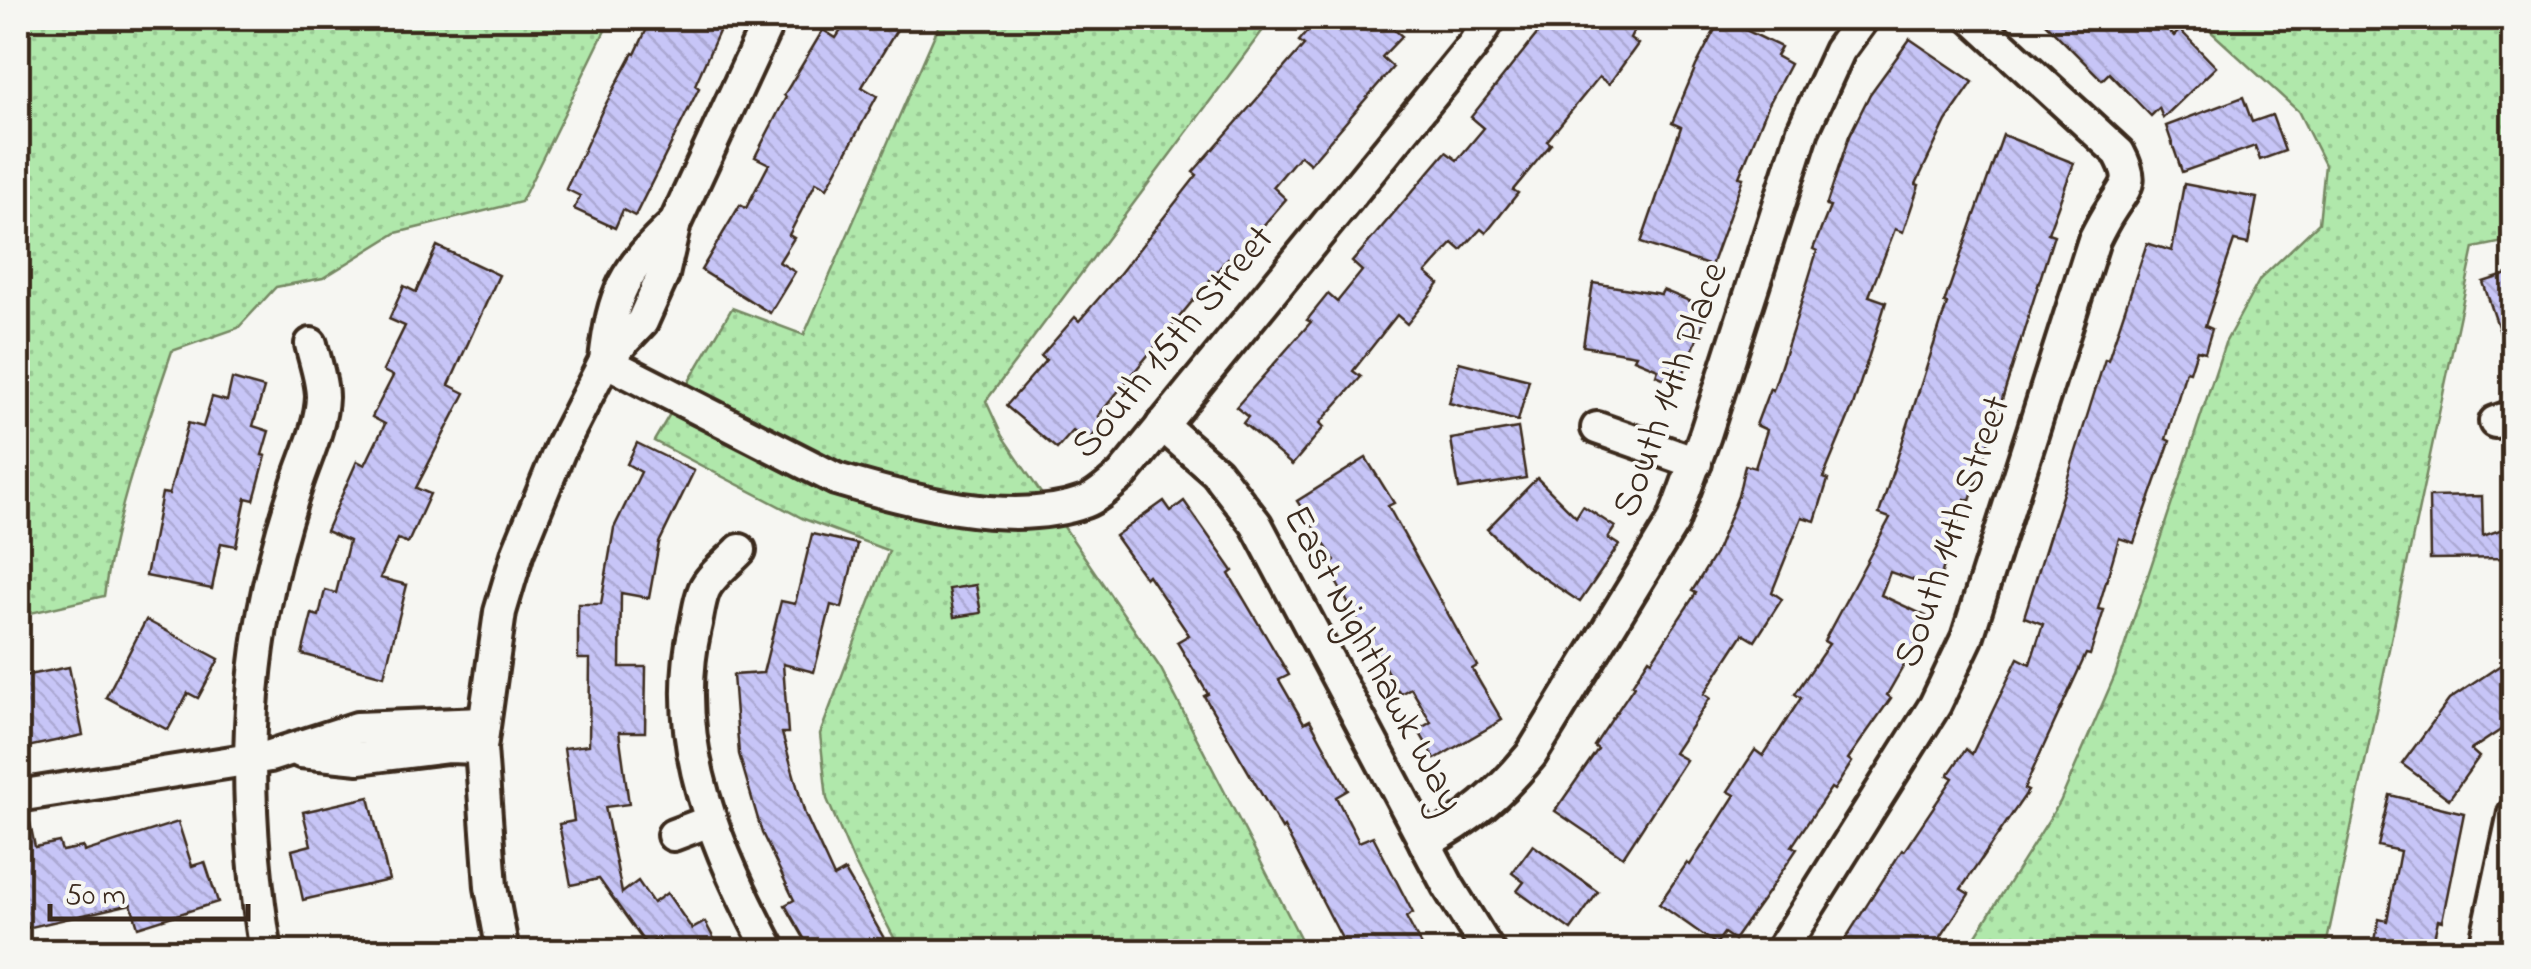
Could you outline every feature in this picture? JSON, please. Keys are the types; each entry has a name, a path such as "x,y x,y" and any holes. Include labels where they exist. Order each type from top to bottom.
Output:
{"street":[{"path":"500,938 491,887 482,736 500,612 518,552 561,447 605,361 642,322 663,275 675,223 770,18"},
{"name":"South 15th Street","path":"605,361 836,479 893,495 989,511 1058,509 1089,501 1122,475 1473,44 1490,18"},
{"name":"South 14th Place","path":"1425,843 1477,812 1504,789 1530,755 1673,522 1696,463 1803,130 1840,51 1863,18"},
{"name":"South 14th Street","path":"1780,952 1935,706 1966,638 2094,240 2127,190 2130,172 2119,152 1972,18"},
{"path":"605,361 611,311 637,259 675,223"},
{"path":"626,282 654,297"},
{"path":"264,937 252,863 249,760 254,671 275,554 318,426 322,394 311,344"},
{"name":"East Nighthawk Way","path":"1162,425 1216,472 1256,524 1468,923 1489,952"},
{"path":"1598,428 1696,463"},
{"path":"740,550 704,588 690,651 688,715 696,773 710,821 771,952"},
{"path":"18,796 293,751 360,758 383,741 482,736"},
{"path":"2484,952 2514,813"},
{"path":"673,836 710,821"}],"green space":[{"path":"18,18 611,18 521,202 396,233 323,278 276,287 238,328 172,351 123,503 104,596 18,616"},
{"path":"942,18 1272,18 986,401 1002,436 1161,669 1307,951 901,951 854,862 827,799 820,734 889,551 804,519 654,441 732,308 804,335"},
{"path":"2196,18 2513,18 2513,240 2474,248 2325,951 1966,951 2060,802 2115,675 2225,343 2260,279 2319,223 2325,165 2298,111"}],"building":[{"path":"652,18 725,18 695,85 699,88 635,216 623,210 615,228 574,209 580,196 566,189"},
{"path":"849,18 904,18 862,87 877,96 827,188 816,182 789,235 794,238 779,262 795,272 770,313 701,270 740,205 746,208 769,164 755,157 784,95 823,30 836,38"},
{"path":"1319,18 1381,18 1402,36 1382,57 1393,67 1310,164 1300,155 1273,187 1286,199 1233,261 1228,258 1098,416 1105,421 1087,443 1073,431 1057,449 1006,406 1046,360 1041,356 1075,317 1079,321 1117,277 1197,175 1193,172 1304,45 1299,41"},
{"path":"1550,18 1640,18 1630,38 1638,44 1609,84 1599,77 1547,141 1551,144 1513,190 1518,193 1486,233 1481,229 1461,250 1453,243 1426,273 1439,284 1407,324 1397,315 1353,371 1361,377 1320,423 1324,427 1292,465 1243,423 1248,417 1236,407 1311,322 1307,320 1328,294 1337,302 1362,271 1352,262 1446,152 1457,160 1484,128 1471,117"},
{"path":"1721,18 1781,47 1776,56 1790,64 1739,177 1743,178 1711,266 1641,243 1681,127 1672,123"},
{"path":"2040,18 2156,18 2174,36 2180,30 2216,67 2163,118 2159,108 2151,116 2109,73 2102,80"},
{"path":"1910,39 1973,82 1946,121 1916,184 1919,185 1903,232 1895,229 1869,296 1886,302 1853,406 1823,478 1828,480 1815,521 1802,517 1772,592 1782,599 1755,641 1743,634 1704,694 1710,698 1674,753 1686,760 1623,857 1555,811 1598,749 1594,746 1649,658 1652,660 1696,593 1692,591 1715,554 1738,496 1745,465 1755,468 1767,430 1756,425 1770,388 1773,390 1795,323 1817,251 1813,249 1830,207 1826,206 1849,136 1870,94"},
{"path":"2243,97 2252,122 2272,115 2285,151 2260,160 2255,146 2182,172 2166,126"},
{"path":"2003,135 2074,163 2048,233 2054,235 1970,501 1965,499 1937,588 1890,572 1881,595 1926,616 1916,635 1920,637 1887,695 1891,698 1848,759 1852,762 1792,846 1797,849 1734,940 1724,933 1716,944 1659,904 1687,863 1690,865 1735,795 1728,791 1755,750 1763,756 1801,698 1795,694 1829,644 1824,641 1890,518 1879,514 1947,304 1944,303"},
{"path":"2184,184 2257,198 2248,244 2234,241 2205,326 2212,329 2205,352 2197,350 2190,372 2186,371 2166,439 2170,441 2134,543 2119,538 2098,609 2104,610 2090,655 2086,654 2024,789 2028,791 1961,889 1969,894 1931,952 1837,952 1953,778 1948,775 1966,749 1972,754 2018,658 2030,664 2043,624 2024,617 2105,359 2108,360 2147,243 2172,251"},
{"path":"437,246 499,275 449,385 465,393 416,488 430,494 408,543 398,539 380,578 407,585 384,676 302,654 312,614 319,616 325,590 336,593 349,541 326,531 357,461 365,465 385,424 372,417 393,376 383,371 405,326 389,319 404,286 416,292"},
{"path":"2514,272 2514,362 2510,362 2483,282"},
{"path":"1593,283 1661,294 1663,290 1709,309 1679,385 1656,375 1658,369 1634,359 1636,355 1583,346"},
{"path":"1459,362 1529,380 1518,421 1449,403"},
{"path":"232,379 264,388 253,426 269,431 254,500 246,498 236,546 221,543 212,589 146,576 162,493 169,494 188,423 203,427 212,397 227,401"},
{"path":"1518,428 1526,478 1459,489 1451,439"},
{"path":"637,443 694,471 659,543 649,598 621,593 620,667 646,667 645,732 619,732 629,804 605,807 622,893 638,881 653,903 667,893 692,929 705,922 721,952 665,952 658,938 647,946 599,879 571,885 559,824 574,821 564,748 589,745 590,659 578,659 578,604 601,604 614,528 641,472 627,464"},
{"path":"1366,458 1394,503 1388,506 1477,666 1472,669 1502,720 1435,759 1418,730 1431,722 1411,688 1400,694 1327,566 1335,561 1297,501"},
{"path":"1537,478 1576,517 1583,506 1615,527 1608,538 1619,545 1580,602 1523,564 1487,529"},
{"path":"2482,496 2483,536 2514,525 2514,558 2430,559 2429,497"},
{"path":"1164,501 1171,511 1184,501 1233,571 1229,574 1289,675 1279,680 1304,723 1310,720 1348,790 1336,797 1359,842 1373,836 1413,913 1406,917 1425,952 1349,952 1284,827 1204,696 1208,694 1177,642 1189,635 1148,575 1145,578 1115,536"},
{"path":"812,534 857,544 842,608 831,605 814,672 783,664 788,733 782,733 805,814 834,877 845,871 892,952 812,952 785,905 794,900 762,833 739,754 733,675 763,673 781,601 795,604"},
{"path":"976,585 981,613 954,617 949,589"},
{"path":"146,620 219,659 198,698 188,693 168,730 106,697"},
{"path":"2514,656 2514,721 2471,750 2479,757 2449,799 2402,764 2449,700"},
{"path":"69,667 83,735 18,749 18,677"},
{"path":"2390,795 2464,813 2442,921 2438,920 2431,952 2373,952 2379,919 2387,921 2400,851 2378,846"},
{"path":"369,797 389,880 303,900 292,850 311,845 303,812"},
{"path":"28,813 35,847 59,842 62,851 83,847 84,852 178,822 192,866 205,862 218,902 138,927 131,904 18,930 18,814"},
{"path":"1533,845 1598,892 1571,930 1517,891 1524,882 1512,873"}]}
